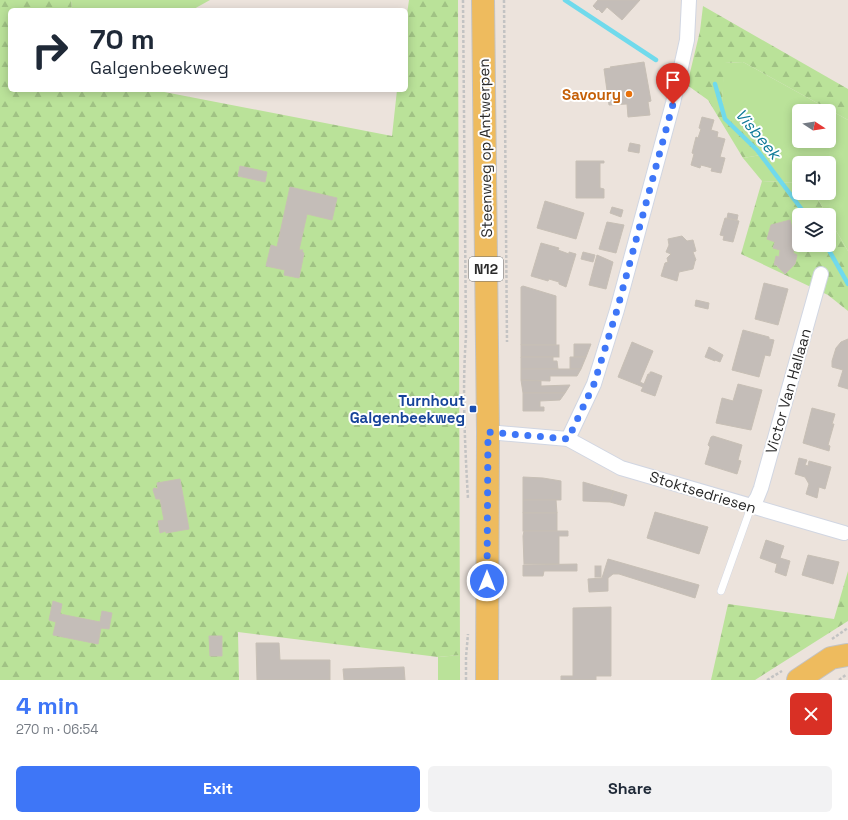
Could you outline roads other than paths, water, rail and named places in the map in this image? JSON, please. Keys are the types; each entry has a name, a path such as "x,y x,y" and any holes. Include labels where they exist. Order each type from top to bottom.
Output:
{"main road":[{"name":"Steenweg op Antwerpen","path":"483,0 488,432 487,680"},
{"path":"798,680 831,658 848,661"},
{"path":"819,680 838,665 848,661"}],"street":[{"path":"488,432 568,439 594,384 617,310 673,104 687,40 689,0"},
{"name":"Victor Van Hallaan","path":"751,507 761,488 821,274"},
{"name":"Stoktsedriesen","path":"568,439 621,468 844,533"}],"lane":[{"path":"721,591 751,507"}],"waterway":[{"name":"Visbeek","path":"565,0 656,60"},
{"name":"Visbeek","path":"715,84 725,119 757,150 801,208"},
{"name":"Visbeek","path":"830,252 848,284"}],"place":[{"name":"Savoury","path":"629,94"},
{"name":"Turnhout Galgenbeekweg","path":"473,409"}]}
